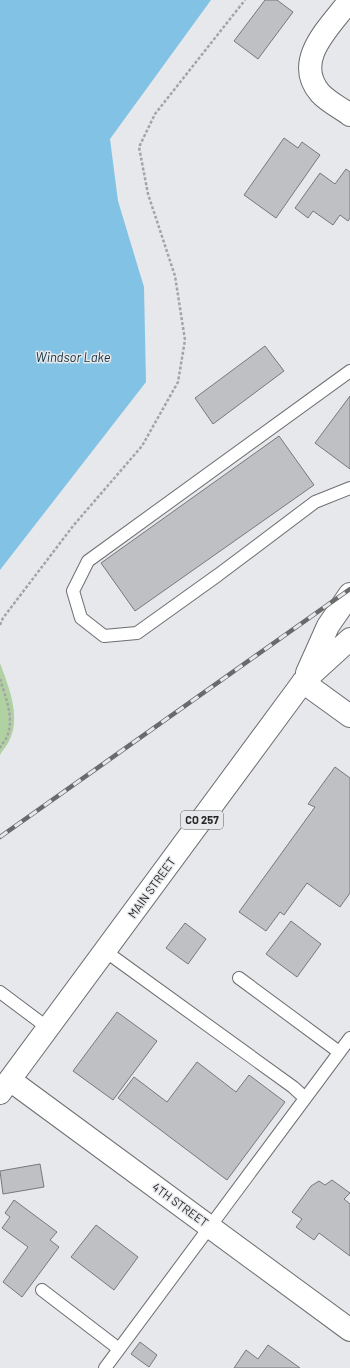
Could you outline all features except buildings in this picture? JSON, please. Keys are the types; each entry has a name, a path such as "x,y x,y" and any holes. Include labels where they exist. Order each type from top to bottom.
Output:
{"main road":[{"path":"350,0 313,50 310,62 310,74 314,84 322,94 350,115"},
{"name":"MAIN STREET","path":"303,682 328,626 350,594"},
{"name":"MAIN STREET","path":"5,1087 303,682 350,639"},
{"path":"303,682 350,716"},
{"name":"4TH STREET","path":"5,1087 210,1227 350,1330"}],"lane":[{"path":"350,370 88,561 73,591 81,618 104,636 138,632 218,575 315,502 350,488"},
{"path":"106,951 293,1087 305,1098"},
{"path":"239,978 339,1052"},
{"path":"0,992 48,1028"},
{"path":"105,1368 350,1038"},
{"path":"42,1290 119,1349"}],"path":[{"path":"0,625 3,618 73,526 142,446 178,382 184,340 175,276 148,194 139,146 155,114 245,0"},
{"path":"0,679 8,704 9,719 8,734 0,748"}],"green space":[{"path":"0,663 12,701 14,721 10,739 0,755"}],"water":[{"name":"Windsor Lake","path":"0,0 211,0 110,139 118,201 144,287 146,382 0,570"}],"railway":[{"path":"0,837 350,589"}]}
